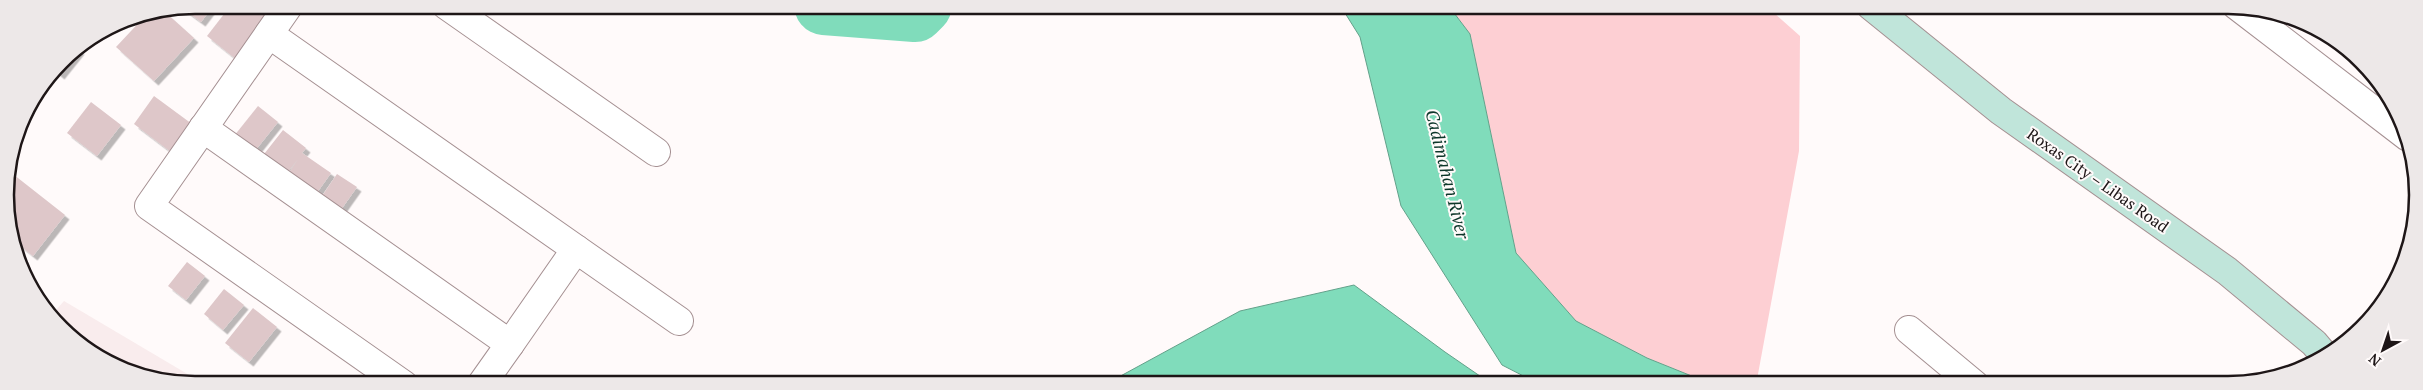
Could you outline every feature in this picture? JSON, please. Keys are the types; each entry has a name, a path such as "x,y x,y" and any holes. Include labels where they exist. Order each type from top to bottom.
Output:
{"main road":[{"name":"Roxas City – Libas Road","path":"1881,14 2001,111 2227,271 2314,343 2321,351"}],"street":[{"path":"283,14 149,206 391,376"},
{"path":"459,14 656,152"},
{"path":"2249,15 2396,128"},
{"path":"269,34 679,321"},
{"path":"203,128 510,344"},
{"path":"487,376 576,249"},
{"path":"1909,330 1964,376"}],"shaded area":[{"path":"1455,14 1775,14 1800,36 1799,151 1758,376 1692,376 1647,358 1576,321 1516,253 1470,34"},
{"path":"64,301 191,376 160,373 137,367 115,358 85,339 56,311"}],"water":[{"path":"889,14 931,14 894,32"},
{"name":"Cadimahan River","path":"1346,14 1455,14 1470,34 1516,253 1576,321 1647,358 1692,376 1523,376 1502,365 1401,206 1360,37"},
{"path":"1354,285 1480,376 1121,376 1240,311"}],"building":[{"path":"190,14 207,14 201,22"},
{"path":"224,14 281,14 242,64 207,36"},
{"path":"169,15 194,38 154,81 116,47 139,22"},
{"path":"154,96 192,124 171,152 134,124"},
{"path":"91,102 121,125 97,156 67,133"},
{"path":"258,106 278,122 254,152 234,136"},
{"path":"283,130 306,148 302,153 331,173 311,201 283,182 298,159 281,181 257,163"},
{"path":"337,174 357,187 335,218 316,205"},
{"path":"15,175 65,215 33,256 21,247 17,230 14,207"},
{"path":"187,262 205,276 186,300 168,286"},
{"path":"224,289 244,305 223,330 204,314"},
{"path":"253,308 277,327 249,362 225,343"}]}
